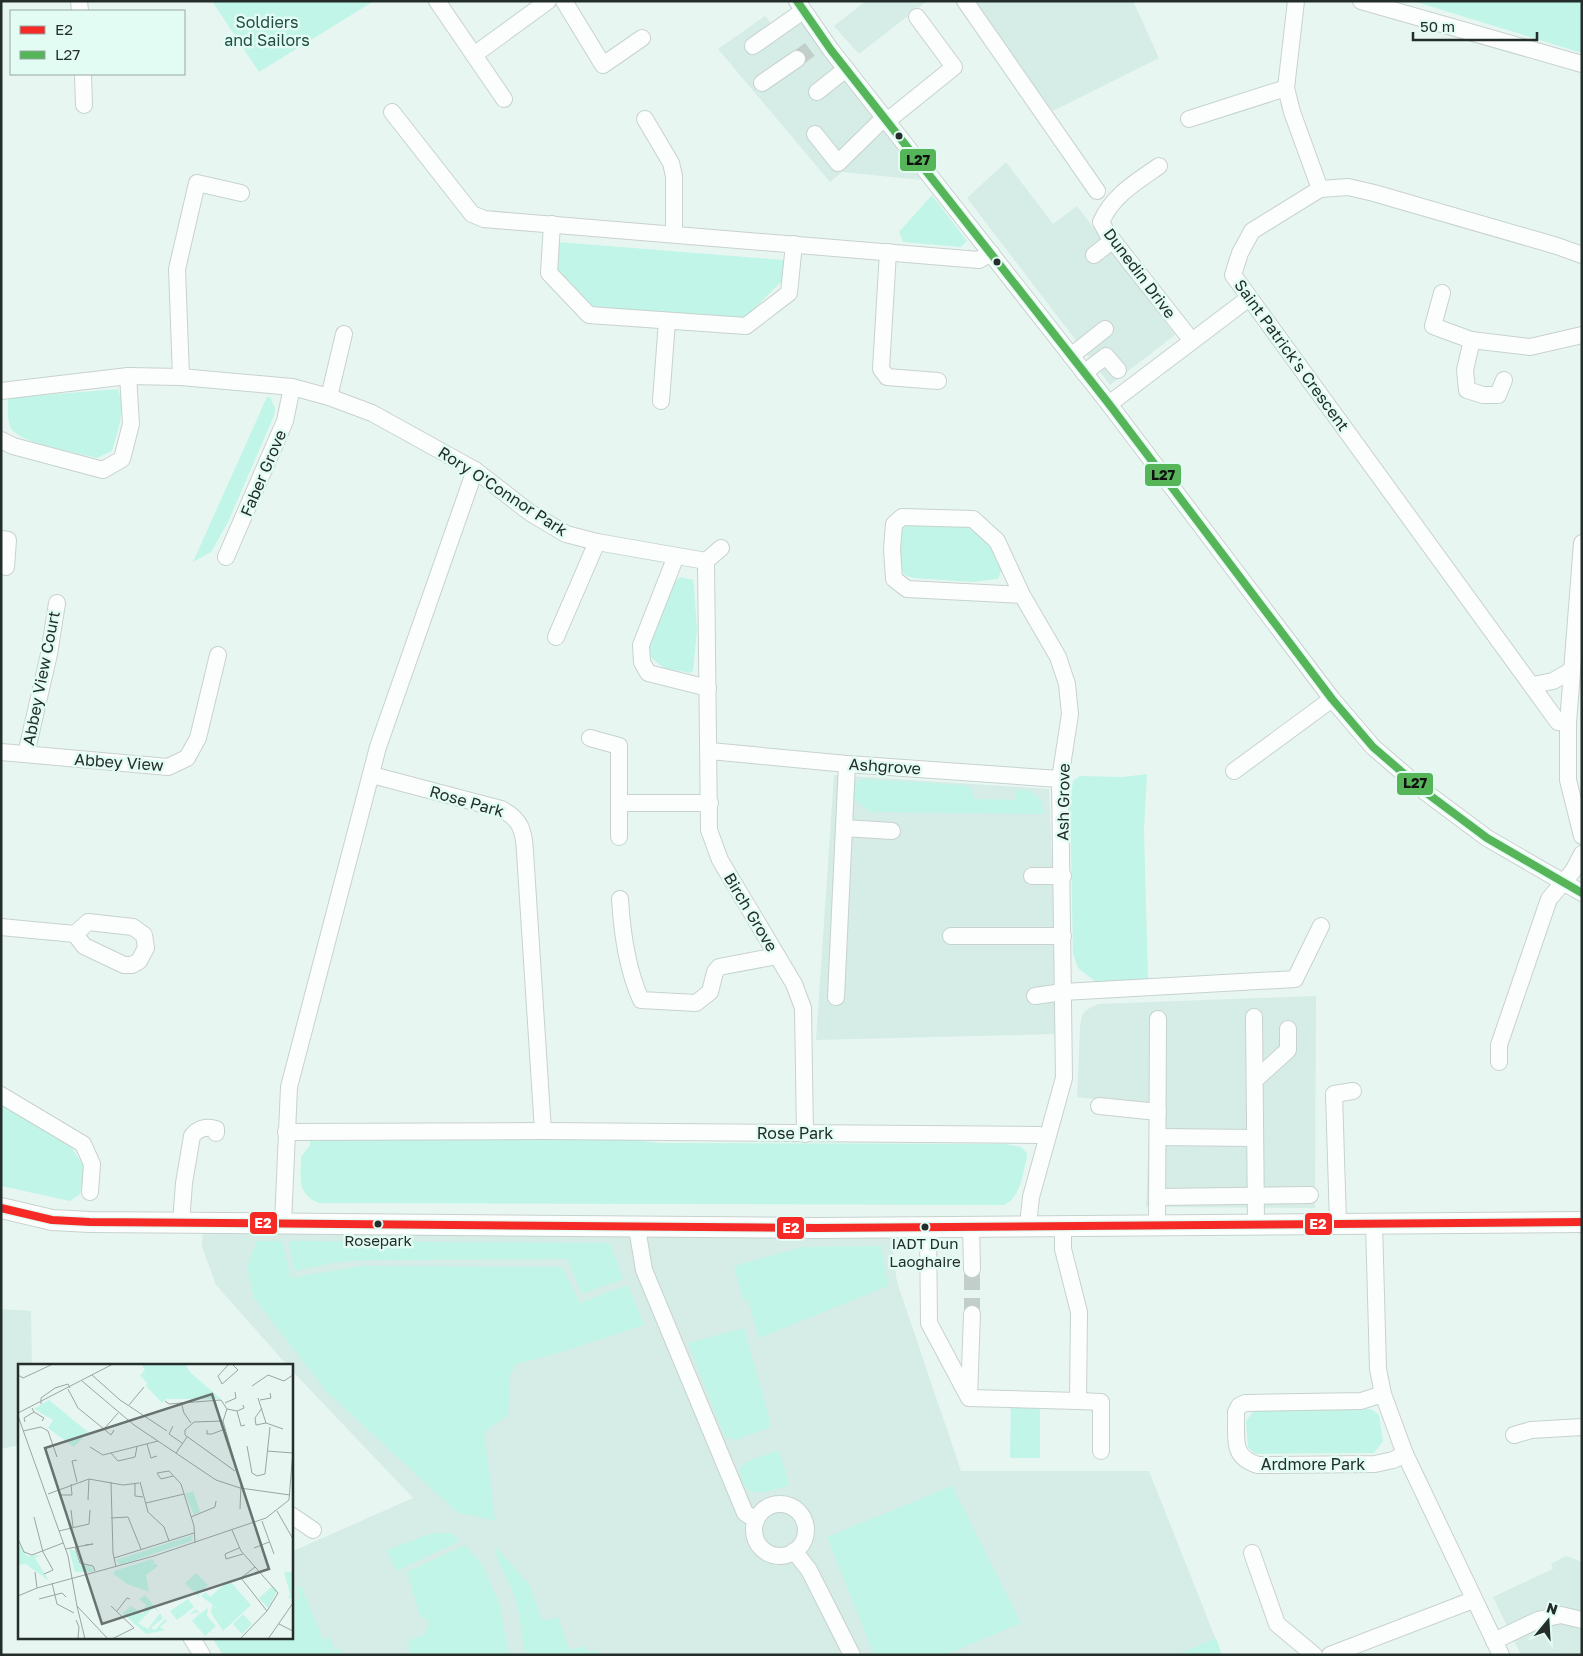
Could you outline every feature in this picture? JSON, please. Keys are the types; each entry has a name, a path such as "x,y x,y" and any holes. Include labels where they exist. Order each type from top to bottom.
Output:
{"main road":[{"path":"1,1208 52,1220 636,1228 1582,1222"}],"street":[{"path":"437,1 504,99"},
{"path":"474,55 548,1"},
{"path":"564,1 603,65 642,38"},
{"path":"965,1 1097,191"},
{"path":"1296,1 1286,88 1292,112 1320,189"},
{"path":"1361,1 1582,64"},
{"path":"753,46 800,6 818,43 846,69 886,119 1109,404 1332,699 1373,747 1424,791 1487,838 1582,894"},
{"path":"815,134 838,164 886,119 954,66 916,18"},
{"path":"762,83 797,59"},
{"path":"817,92 846,69"},
{"path":"82,75 84,105"},
{"path":"1189,120 1286,88"},
{"path":"392,112 472,214 484,219 979,260 991,253"},
{"path":"644,119 671,163 674,176 674,234"},
{"name":"Dunedin Drive","path":"1159,166 1120,194 1107,210 1102,222 1113,240 1192,341"},
{"path":"181,377 177,269 197,183 241,192"},
{"name":"Saint Patrick's Crescent","path":"1568,723 1558,722 1533,685 1233,276 1240,253 1252,231 1320,189 1348,188 1374,193 1582,255"},
{"path":"552,224 549,273 589,315 746,326 789,294 794,244"},
{"path":"1094,255 1113,240"},
{"path":"888,252 882,374 887,377 938,381"},
{"path":"1442,293 1433,326 1472,340 1530,347 1582,335"},
{"path":"1109,404 1249,298"},
{"path":"661,401 667,321"},
{"path":"1071,356 1105,329"},
{"path":"329,397 344,334"},
{"path":"1472,340 1465,370 1467,390 1483,395 1498,395 1504,380"},
{"path":"1084,373 1106,356 1118,370"},
{"path":"1,440 13,446 103,470 122,459 131,424 128,376"},
{"name":"Rory O'Connor Park","path":"1,391 128,376 181,377 292,387 329,397 372,413 475,470 529,512 566,534 597,542"},
{"name":"Faber Grove","path":"226,557 285,421 292,387"},
{"path":"283,1223 289,1087 378,747 475,470"},
{"name":"Ash Grove","path":"1022,594 907,589 894,579 892,549 894,524 902,517 973,519 997,541 1022,594 1058,658 1067,684 1070,714 1060,779 1063,876 1064,1078 1046,1137 1031,1197 1028,1225"},
{"path":"1,539 8,540 6,567"},
{"path":"556,637 597,542 706,561 721,548"},
{"path":"1582,543 1568,723 1568,780 1582,836"},
{"path":"676,556 641,646 642,662 648,674 708,688"},
{"name":"Birch Grove","path":"706,561 710,751 709,830 712,844 794,984 803,1008 805,1134"},
{"name":"Abbey View Court","path":"26,754 49,654 57,602"},
{"name":"Abbey View","path":"1,752 168,767 187,758 198,738 218,655"},
{"path":"1533,685 1553,681 1572,670"},
{"path":"1234,771 1332,699"},
{"path":"590,738 619,746 619,837"},
{"name":"Ashgrove","path":"710,751 847,764 1060,779"},
{"path":"836,997 847,764"},
{"name":"Rose Park","path":"372,775 501,809 511,814 520,823 525,845 543,1131"},
{"path":"619,803 710,803"},
{"path":"844,828 892,831"},
{"path":"1499,1062 1499,1045 1548,899 1573,871 1582,854"},
{"path":"1032,876 1063,876"},
{"path":"620,899 622,924 634,983 641,1000 696,1003 710,992 715,972 719,967 777,956"},
{"path":"1035,996 1063,992 1295,979 1321,926"},
{"path":"1,927 75,934"},
{"path":"951,936 1063,936"},
{"path":"1254,1017 1256,1223"},
{"path":"1157,1224 1158,1019"},
{"path":"1255,1080 1288,1050 1288,1029"},
{"path":"1338,1223 1334,1094 1353,1091"},
{"path":"1,1095 83,1144 92,1164 90,1192"},
{"path":"1099,1106 1158,1112"},
{"path":"181,1223 184,1183 192,1136 201,1129 206,1128 216,1129 216,1133"},
{"name":"Rose Park","path":"286,1132 543,1131 1039,1135 1046,1137"},
{"path":"1158,1137 1255,1138"},
{"path":"1157,1196 1310,1195"},
{"path":"1374,1223 1378,1369 1383,1394 1405,1454 1497,1648 1538,1620 1561,1615 1582,1620"},
{"path":"1062,1224 1063,1249 1079,1312 1078,1401"},
{"path":"971,1225 972,1269"},
{"path":"928,1226 929,1323 969,1398"},
{"path":"636,1228 646,1274 745,1513 756,1520"},
{"path":"969,1398 972,1314"},
{"name":"Ardmore Park","path":"1383,1394 1361,1401 1245,1403 1238,1406 1236,1412 1238,1453 1244,1461 1258,1465 1375,1464 1393,1460 1405,1454"},
{"path":"969,1398 1101,1402 1101,1451"},
{"path":"1514,1435 1531,1430 1582,1427"},
{"path":"784,1504 798,1511 806,1531 800,1546 794,1551 778,1555 764,1549 755,1536 756,1520 767,1507 784,1504"},
{"path":"292,1516 313,1530"},
{"path":"794,1551 809,1570 852,1655"},
{"path":"1252,1553 1278,1624 1314,1655"},
{"path":"1330,1655 1473,1600"},
{"path":"192,1638 202,1655"}],"shaded area":[{"path":"866,1 927,1 859,54 834,26"},
{"path":"970,1 1133,1 1159,58 1053,111"},
{"path":"799,15 921,180 842,172 830,182 718,49 765,16 777,30"},
{"path":"1006,162 1053,224 1077,206 1175,335 1110,385 967,198"},
{"path":"834,775 1049,789 1059,1034 816,1040"},
{"path":"1316,996 1315,1208 1146,1207 1150,1105 1077,1097 1080,1027 1082,1016 1086,1010 1098,1004"},
{"path":"203,1223 890,1227 897,1282 961,1471 1149,1471 1222,1655 223,1655 213,1638 292,1638 292,1552 413,1498 292,1371 292,1364 286,1364 216,1285 202,1247"},
{"path":"1,1309 31,1311 32,1364 18,1364 18,1445 1,1449"},
{"path":"1566,1556 1582,1562 1582,1655 1521,1655 1493,1597 1553,1569 1551,1564"}],"green space":[{"name":"Soldiers and Sailors","path":"212,1 374,1 259,72"},
{"path":"1413,1 1582,1 1582,53"},
{"path":"932,195 967,241 961,247 903,242 899,232"},
{"path":"558,242 784,260 783,280 744,319 588,306 556,271"},
{"path":"118,389 121,412 119,428 112,451 97,458 35,442 14,432 10,426 8,398"},
{"path":"267,397 270,397 275,408 274,416 228,522 211,552 193,562"},
{"path":"905,525 971,526 988,540 1003,566 998,579 973,582 913,578 905,575 900,565 899,543"},
{"path":"680,577 693,580 694,586 697,630 693,671 690,673 664,668 649,656 649,635 671,587"},
{"path":"1147,774 1144,829 1148,979 1096,982 1078,968 1073,954 1070,804 1073,781 1080,776 1123,777"},
{"path":"862,779 961,785 972,788 973,799 1015,800 1015,790 1028,790 1042,801 1043,814 870,812 851,797 852,785"},
{"path":"1,1100 17,1109 17,1114 70,1145 85,1168 80,1194 70,1201 1,1186"},
{"path":"606,1137 661,1143 1006,1144 1021,1147 1027,1153 1027,1157 1018,1191 1004,1205 319,1203 306,1195 301,1185 301,1157 310,1145 310,1139"},
{"path":"257,1241 282,1241 291,1278 362,1266 562,1267 580,1303 628,1285 644,1325 558,1353 516,1364 510,1375 508,1415 484,1432 495,1520 458,1513 325,1390 254,1298 247,1267"},
{"path":"289,1241 610,1243 623,1279 582,1294 567,1259 364,1260 338,1262 294,1271"},
{"path":"881,1246 888,1286 759,1338 748,1300 743,1300 734,1266 803,1247"},
{"path":"744,1328 771,1425 768,1428 735,1440 724,1435 688,1343"},
{"path":"1011,1397 1040,1398 1040,1458 1010,1458"},
{"path":"1255,1409 1371,1409 1379,1415 1383,1441 1374,1453 1255,1454 1248,1447 1246,1421"},
{"path":"779,1450 789,1485 764,1492 750,1490 745,1486 741,1479 740,1468 746,1462"},
{"path":"952,1486 1021,1623 945,1655 874,1655 827,1537"},
{"path":"432,1533 451,1533 460,1541 396,1571 387,1550"},
{"path":"465,1545 483,1566 500,1605 509,1655 411,1655 407,1647 411,1645 408,1641 424,1635 429,1624 427,1619 420,1616 407,1572"},
{"path":"496,1547 530,1586 542,1621 558,1617 569,1650 585,1646 587,1651 599,1651 599,1655 525,1655 515,1598 497,1558"},
{"path":"301,1586 323,1640 330,1637 334,1650 341,1649 342,1655 223,1655 213,1638 292,1638 292,1602 300,1598 296,1588"},
{"path":"1216,1638 1222,1655 1176,1655"}],"tunnel":[{"path":"797,59 813,47"},
{"path":"972,1269 972,1314"}],"transit line":[{"name":"L27","path":"797,1 831,50 1109,404 1332,699 1373,747 1424,791 1487,838 1582,893"},
{"name":"E2","path":"1,1208 52,1220 90,1222 816,1228 1582,1222"}],"place":[{"name":"Rosepark","path":"378,1224"},
{"name":"IADT Dun Laoghaire","path":"925,1227"}]}
